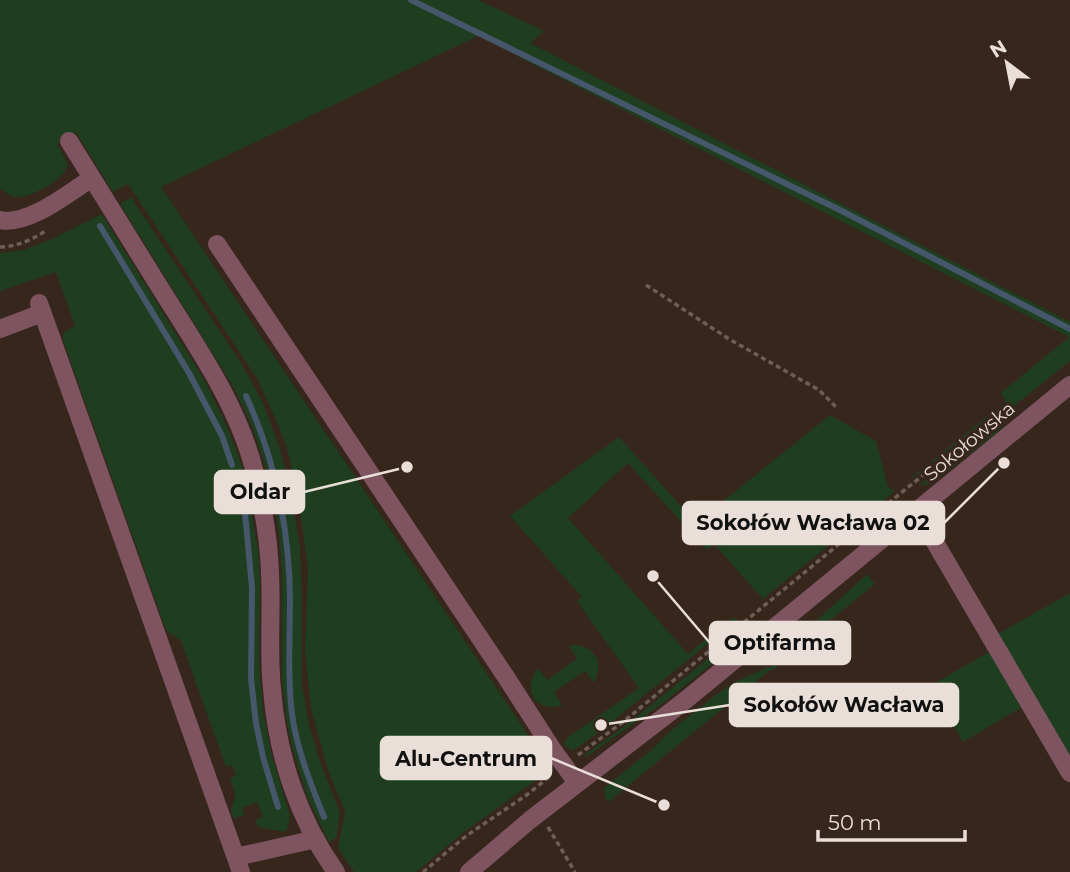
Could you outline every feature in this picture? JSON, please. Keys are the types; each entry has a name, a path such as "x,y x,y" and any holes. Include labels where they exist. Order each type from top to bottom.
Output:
{"street":[{"path":"69,141 220,386 248,450 263,510 268,549 271,681 276,725 295,795 316,839 336,872"},
{"path":"0,220 17,221 35,214 92,178"},
{"path":"217,244 577,783"},
{"path":"0,329 40,308 239,864 316,839"},
{"name":"Sokołowska","path":"469,872 577,783 682,703 1070,385"},
{"path":"915,513 1070,772"}],"path":[{"path":"646,285 729,339 820,390 838,409"},
{"path":"423,872 476,829 528,794 623,722 915,482 975,437"},
{"path":"537,815 549,828 575,872"}],"green space":[{"path":"0,0 478,0 542,30 530,43 1070,322 1070,361 1003,415 963,439 913,478 1006,401 1001,393 1069,337 478,36 161,187 542,756 546,754 553,768 464,832 416,872 354,872 338,848 345,812 328,770 311,708 305,652 308,568 299,502 287,448 279,427 258,380 128,184 113,192 76,132 57,144 67,164 56,181 19,197 0,188"},
{"path":"131,197 243,366 262,401 279,446 289,482 300,549 302,686 318,756 340,813 336,838 329,842 308,799 286,717 282,679 282,571 279,532 273,493 263,459 251,424 233,386 120,204"},
{"path":"102,214 205,381 241,463 258,550 259,658 263,710 271,752 290,816 285,832 258,827 255,820 263,817 257,802 242,808 244,815 234,819 232,815 235,796 230,779 236,775 232,765 226,767 181,641 166,630 63,340 65,333 75,326 56,272 0,291 0,253 24,250"},
{"path":"830,415 876,441 888,487 895,491 763,599 714,544 707,550 628,463 568,518 688,654 732,618 738,619 608,725 603,719 594,725 599,732 573,751 563,744 568,737 639,688 577,601 582,597 510,516 619,437 696,523"},
{"path":"1009,423 933,484 920,485 962,451"},
{"path":"867,574 875,584 796,648 797,640 802,634"},
{"path":"1070,593 1070,757 998,634"},
{"path":"743,630 739,642 663,703 589,755 583,756 630,722"},
{"path":"575,645 589,650 596,658 598,669 594,683 585,671 554,692 562,705 553,707 538,703 531,691 531,684 538,668 547,680 577,659 569,646"},
{"path":"989,652 1022,707 963,742 930,686"},
{"path":"776,665 777,668 770,670 608,802 604,788 654,748 668,733 737,681"}],"waterway":[{"path":"411,0 838,209 1070,329"},
{"path":"100,226 189,373 222,436 232,465"},
{"path":"246,396 265,444 279,495 289,572 289,675 293,721 302,757 324,817"},
{"path":"245,513 252,588 251,679 263,757 278,807"}],"place":[{"name":"Sokołów Wacława 02","path":"1004,463"},
{"name":"Oldar","path":"407,467"},
{"name":"Optifarma","path":"653,576"},
{"name":"Sokołów Wacława","path":"601,725"},
{"name":"Alu-Centrum","path":"664,805"}]}
